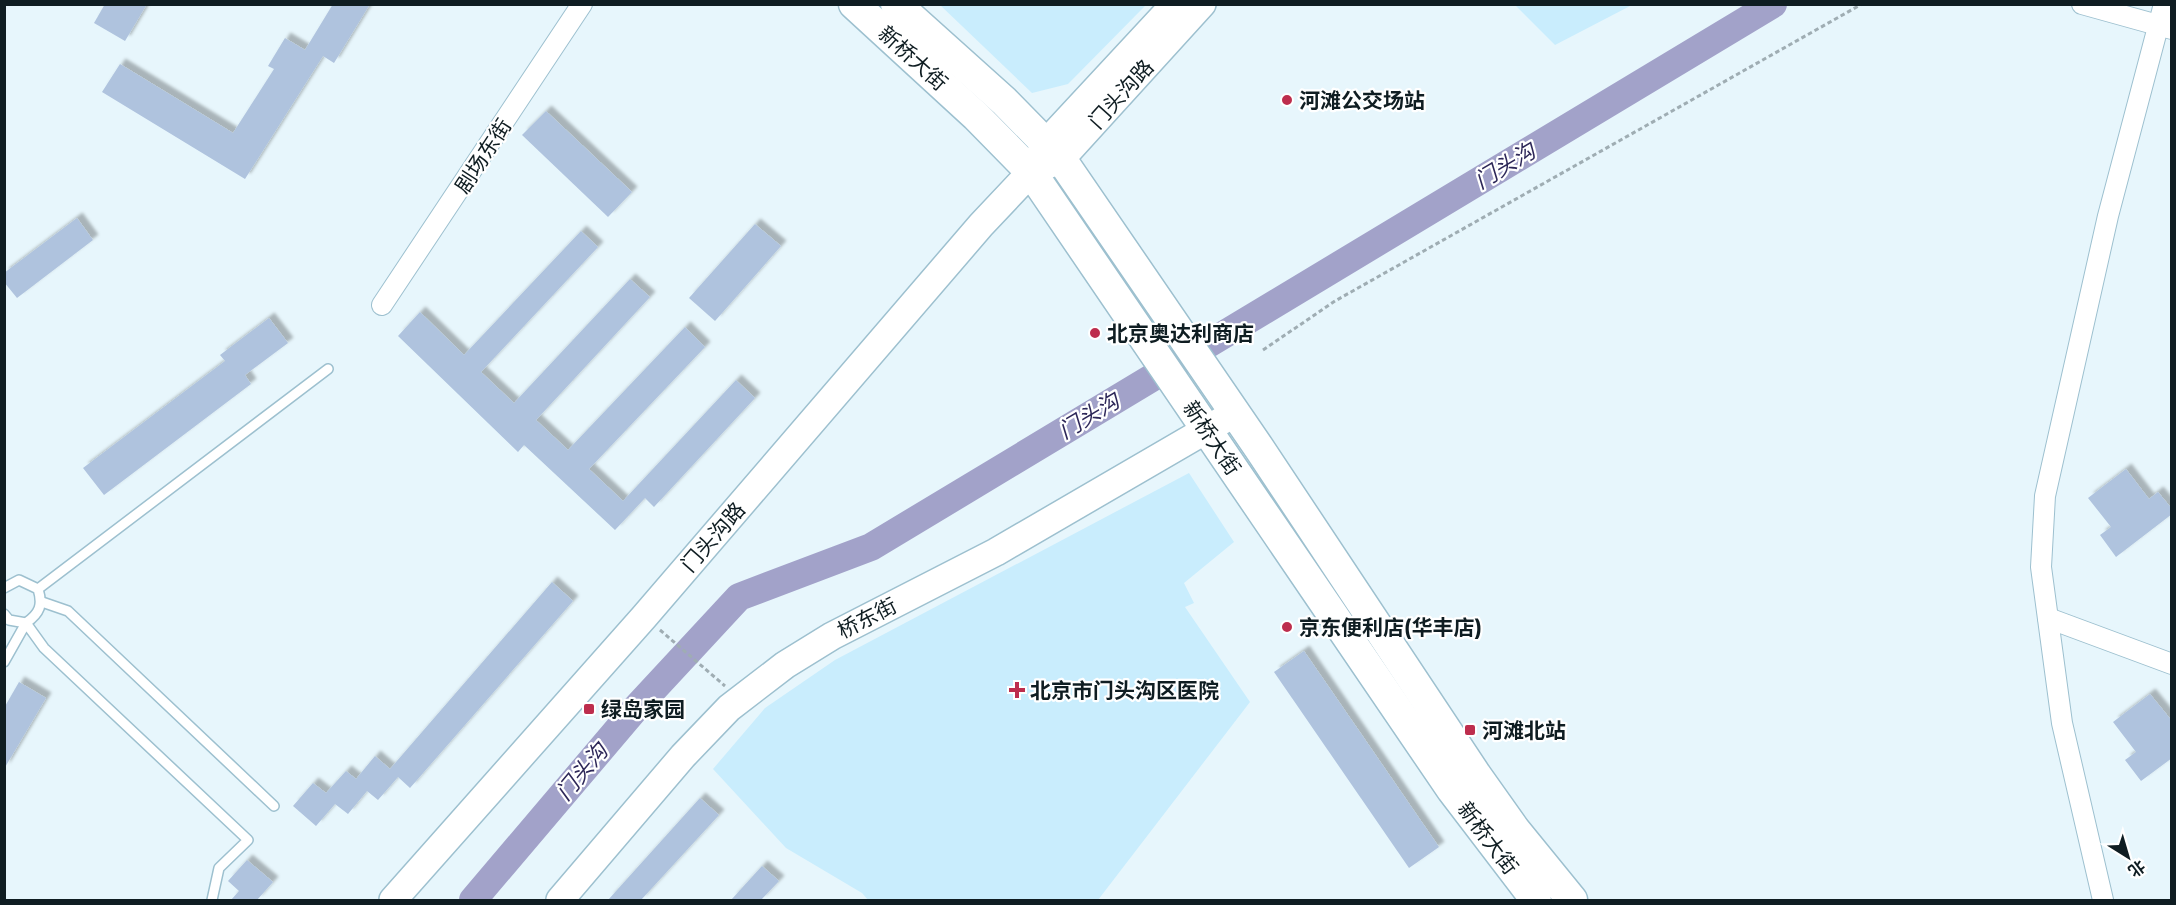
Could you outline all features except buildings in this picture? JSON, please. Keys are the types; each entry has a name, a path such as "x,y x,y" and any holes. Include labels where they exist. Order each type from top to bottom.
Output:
{"main road":[{"name":"新桥大街","path":"854,4 976,116 1031,172 1452,790 1536,900"},
{"name":"新桥大街","path":"896,4 1004,101 1054,151 1156,297 1476,775 1515,830 1572,900"}],"street":[{"name":"剧场东街","path":"382,305 582,4"},
{"name":"门头沟路","path":"1054,151 1175,4"},
{"name":"门头沟路","path":"393,900 644,617 981,225 1031,172 1202,4"},
{"path":"2082,4 2166,28"},
{"path":"2103,900 2062,723 2041,567 2045,496 2108,216 2166,28 2164,4"},
{"name":"桥东街","path":"560,900 684,756 741,699 785,665 832,636 996,552 1234,413"},
{"path":"2048,618 2172,664"}],"lane":[{"path":"38,589 328,369"},
{"path":"4,588 20,580 38,589 42,602 37,615 26,622 4,662"},
{"path":"42,602 68,611 274,806"},
{"path":"4,614 9,620 26,622 44,648 248,840 219,868 212,900"}],"path":[{"path":"1263,350 1335,301 1862,4"},
{"path":"644,617 741,699"}],"shaded area":[{"path":"940,5 1146,5 1068,84 1032,93"},
{"path":"1515,5 1632,5 1555,45"},
{"name":"北京市门头沟区医院","path":"1189,473 1234,542 1184,583 1194,603 1185,607 1250,702 1098,900 868,900 862,893 786,848 713,769 765,708 835,660"}],"waterway":[{"name":"门头沟","path":"473,900 636,708 739,597 871,547 1773,4"}],"place":[{"name":"河滩公交场站","path":"1287,100"},
{"name":"北京奥达利商店","path":"1095,333"},
{"name":"京东便利店(华丰店)","path":"1287,627"},
{"name":"北京市门头沟区医院","path":"1017,690"},
{"name":"绿岛家园","path":"589,709"},
{"name":"河滩北站","path":"1470,730"}]}
